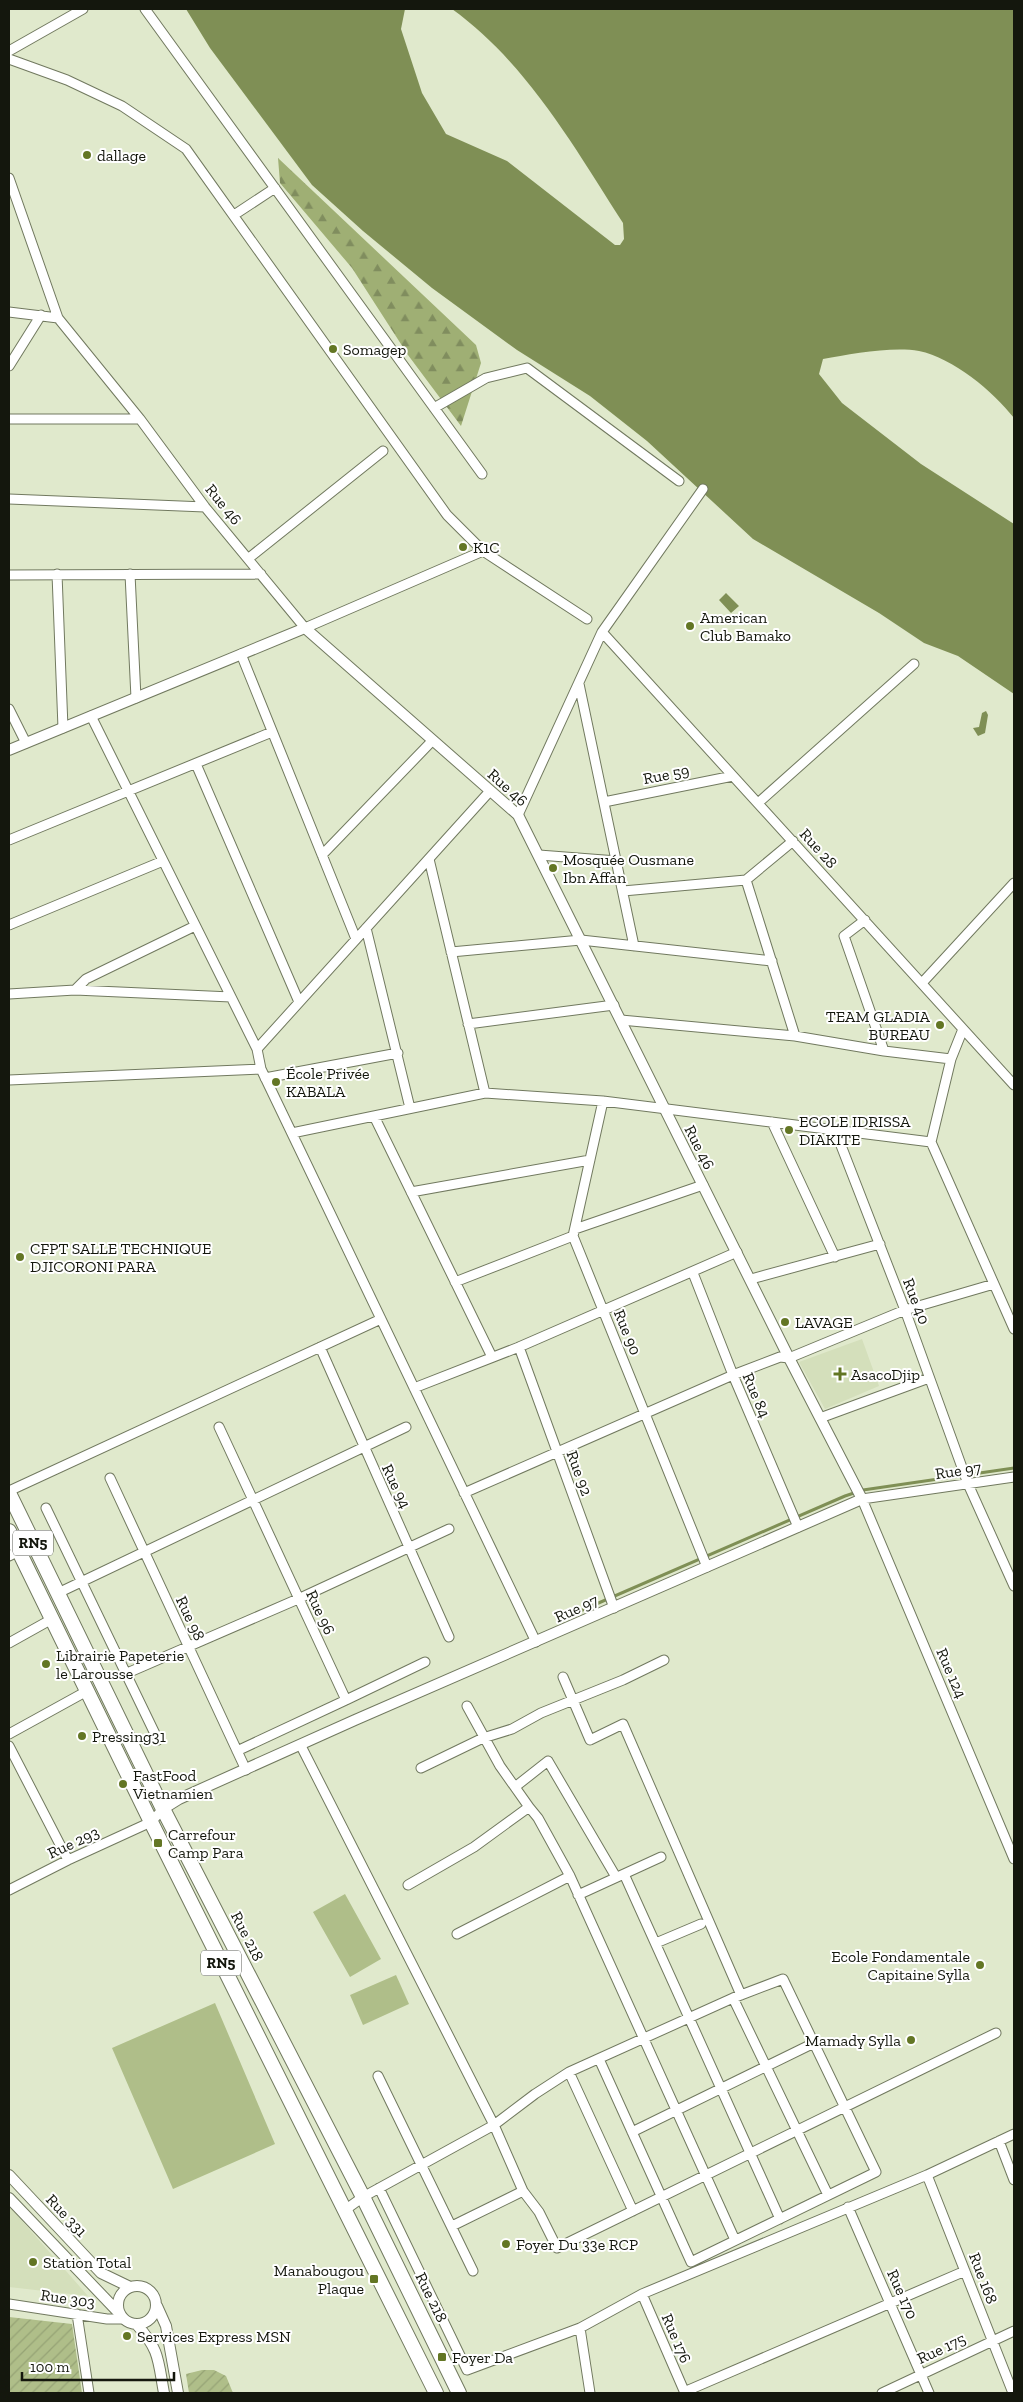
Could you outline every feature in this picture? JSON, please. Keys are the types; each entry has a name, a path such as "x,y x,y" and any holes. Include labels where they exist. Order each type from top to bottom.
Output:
{"highway":[{"name":"Rue 218","path":"9,1492 163,1809 364,2197 459,2393"},
{"name":"RN5","path":"9,1531 14,1554 52,1619 151,1822 436,2393"}],"street":[{"path":"9,51 83,9"},
{"path":"145,9 482,474"},
{"path":"9,59 66,80 122,106 186,149 447,515 483,550 587,619"},
{"name":"Rue 46","path":"9,178 58,318 140,419 205,507 249,558 304,628 518,815 789,1358 862,1499"},
{"path":"234,215 275,188"},
{"path":"9,312 58,318"},
{"path":"9,366 41,315"},
{"path":"434,408 486,378 526,368 679,482"},
{"path":"9,419 140,419"},
{"path":"249,558 383,451"},
{"path":"518,815 602,632 704,489"},
{"path":"9,499 205,507"},
{"path":"9,750 304,628 483,550"},
{"path":"57,574 63,728"},
{"path":"130,574 136,698"},
{"path":"9,575 261,574"},
{"name":"Rue 28","path":"602,632 1014,1085"},
{"path":"241,654 356,939"},
{"path":"758,803 914,664"},
{"path":"579,684 634,946"},
{"path":"9,709 26,743"},
{"path":"91,716 257,1049 265,1078 536,1642"},
{"path":"9,840 272,732"},
{"path":"322,854 432,741"},
{"path":"196,764 299,1002"},
{"name":"Rue 59","path":"604,802 733,776"},
{"path":"257,1049 490,791"},
{"path":"623,891 746,880 793,841"},
{"path":"539,855 617,861"},
{"path":"429,859 485,1093"},
{"path":"9,925 163,861"},
{"path":"746,880 795,1036"},
{"path":"922,983 1014,883"},
{"path":"864,920 844,936 884,1051"},
{"path":"75,990 86,979 195,926"},
{"path":"366,928 410,1108"},
{"path":"451,952 581,940 772,961"},
{"path":"9,994 75,990 230,997"},
{"path":"468,1024 614,1004"},
{"path":"621,1020 795,1036 884,1051 950,1059"},
{"path":"963,1029 950,1059 931,1142 994,1284 1011,1312 1014,1329"},
{"path":"265,1078 398,1053"},
{"path":"9,1080 261,1069"},
{"path":"292,1133 485,1093 664,1108 931,1142"},
{"path":"574,1232 603,1102"},
{"path":"374,1116 492,1357"},
{"path":"772,1122 835,1257"},
{"name":"Rue 40","path":"835,1130 905,1310 968,1484 1014,1586"},
{"path":"411,1192 590,1160"},
{"path":"455,1282 574,1232 703,1185"},
{"name":"Rue 90","path":"574,1232 603,1311 705,1565"},
{"path":"751,1280 880,1244"},
{"path":"414,1388 519,1347 693,1273 737,1252"},
{"name":"Rue 84","path":"693,1273 732,1375 798,1527"},
{"path":"464,1493 644,1412 732,1375 780,1357 789,1358 905,1310 994,1284"},
{"path":"9,1492 381,1319"},
{"name":"Rue 94","path":"320,1347 363,1448 449,1637"},
{"name":"Rue 92","path":"519,1347 611,1601"},
{"path":"820,1418 930,1378"},
{"name":"Rue 96","path":"219,1426 252,1501 346,1700"},
{"path":"58,1593 406,1427"},
{"name":"Rue 97","path":"163,1809 179,1799 301,1746 355,1720 536,1642 611,1601 705,1565 862,1499 1014,1477"},
{"name":"Rue 98","path":"110,1478 187,1647 246,1770"},
{"name":"Rue 124","path":"862,1499 1014,1859"},
{"path":"46,1508 80,1582 158,1740"},
{"path":"125,1674 298,1599 449,1529"},
{"path":"9,1643 52,1619"},
{"path":"421,1768 483,1738 512,1729 541,1713 573,1701 664,1660"},
{"path":"237,1752 425,1662"},
{"path":"563,1677 590,1740 623,1724 766,2066 828,2195"},
{"path":"9,1734 87,1691"},
{"path":"467,1706 483,1738 538,1818 570,1876 735,2240"},
{"path":"9,1746 68,1860"},
{"path":"301,1746 494,2125 523,2191 539,2212 557,2248 996,2034"},
{"path":"515,1787 548,1761 620,1876 656,1943 780,2219"},
{"path":"408,1885 474,1848 529,1807"},
{"path":"151,1822 163,1809"},
{"name":"Rue 293","path":"9,1890 68,1860 151,1822"},
{"path":"578,1895 661,1857"},
{"path":"457,1934 570,1876"},
{"path":"656,1943 701,1924"},
{"path":"345,2210 379,2188 423,2166 494,2125 535,2094 569,2072 599,2058 690,2018 737,1996 783,1978 876,2172 690,2262 599,2058"},
{"path":"632,2132 814,2043"},
{"path":"569,2072 633,2211"},
{"path":"378,2076 473,2271"},
{"path":"379,2188 467,2370 580,2328 642,2294 927,2174 1014,2134"},
{"path":"998,2141 1014,2180"},
{"name":"Rue 168","path":"927,2174 1013,2393"},
{"name":"Rue 331","path":"9,2175 101,2273 130,2287"},
{"path":"452,2226 523,2191"},
{"name":"Rue 331","path":"9,2198 121,2316"},
{"name":"Rue 170","path":"848,2207 929,2393"},
{"path":"684,2393 965,2271"},
{"path":"164,2393 152,2341 137,2325 121,2316 120,2297 130,2287 138,2286 151,2292 166,2326 178,2393"},
{"name":"Rue 176","path":"642,2294 684,2393"},
{"name":"Rue 303","path":"9,2304 107,2319 121,2316"},
{"path":"137,2325 150,2319 157,2306"},
{"path":"77,2314 89,2393"},
{"path":"580,2328 590,2393"},
{"name":"Rue 175","path":"882,2393 1014,2331"}],"shaded area":[{"path":"186,9 405,9 401,29 422,93 446,134 507,161 615,245 620,245 624,239 623,223 567,136 526,80 503,54 479,30 452,9 1014,9 1014,418 995,397 971,377 945,361 919,351 884,350 823,359 819,374 842,403 921,464 1014,524 1014,694 958,656 924,643 879,613 753,539 647,441 590,396 517,350 432,288 363,231 312,185 210,48"},
{"path":"726,593 739,606 731,613 719,600"},
{"path":"986,711 988,715 985,733 978,736 973,728 979,727 982,713"},
{"name":"AsacoDjip","path":"862,1339 879,1386 825,1409 799,1362"},
{"path":"345,1894 381,1959 350,1977 313,1912"},
{"path":"396,1975 409,2004 363,2025 350,1995"},
{"path":"215,2003 275,2144 173,2189 112,2048"},
{"path":"9,2206 88,2296 9,2287"},
{"path":"9,2317 72,2324 82,2393 9,2393"},
{"path":"202,2370 214,2370 226,2376 233,2393 189,2393 186,2374"}],"green space":[{"path":"278,158 476,345 481,363 461,426 408,355 352,268 280,183"}],"waterway":[{"path":"564,1618 845,1496 863,1490 1014,1468"}],"place":[{"name":"dallage","path":"87,155"},
{"name":"Somagep","path":"333,349"},
{"name":"K1C","path":"463,547"},
{"name":"American Club Bamako","path":"690,626"},
{"name":"Mosquée Ousmane Ibn Affan","path":"553,868"},
{"name":"TEAM GLADIA BUREAU","path":"940,1025"},
{"name":"École Privée KABALA","path":"276,1082"},
{"name":"ECOLE IDRISSA DIAKITE","path":"789,1130"},
{"name":"CFPT SALLE TECHNIQUE DJICORONI PARA","path":"20,1257"},
{"name":"LAVAGE","path":"785,1322"},
{"name":"AsacoDjip","path":"840,1374"},
{"name":"Librairie Papeterie le Larousse","path":"46,1664"},
{"name":"Pressing31","path":"82,1736"},
{"name":"FastFood Vietnamien","path":"123,1784"},
{"name":"Carrefour Camp Para","path":"158,1843"},
{"name":"Ecole Fondamentale Capitaine Sylla","path":"980,1965"},
{"name":"Mamady Sylla","path":"911,2040"},
{"name":"Foyer Du 33e RCP","path":"506,2244"},
{"name":"Station Total","path":"33,2262"},
{"name":"Manabougou Plaque","path":"374,2279"},
{"name":"Services Express MSN","path":"127,2336"},
{"name":"Foyer Da","path":"442,2357"}]}
